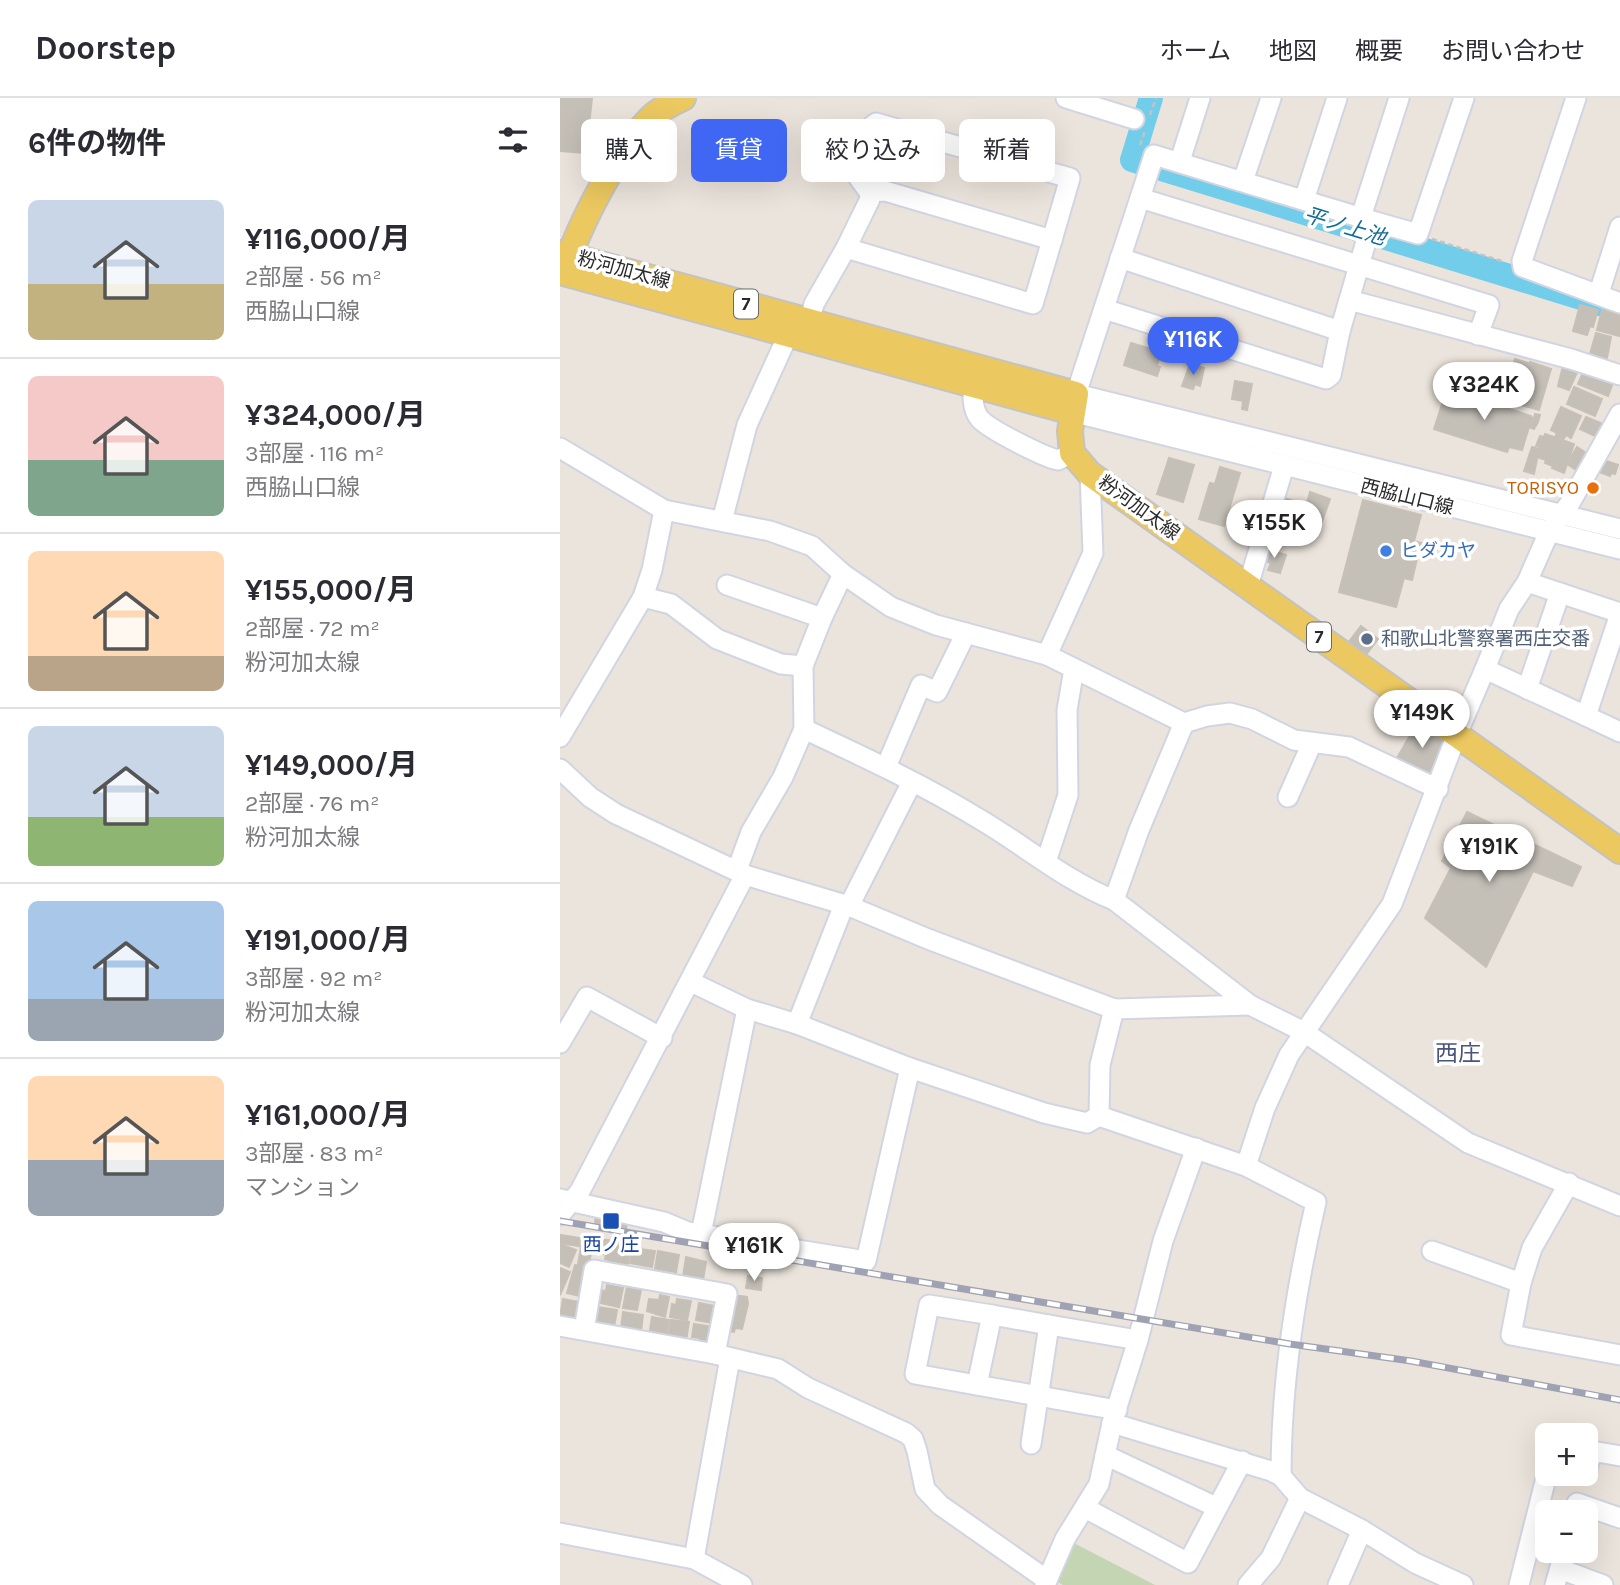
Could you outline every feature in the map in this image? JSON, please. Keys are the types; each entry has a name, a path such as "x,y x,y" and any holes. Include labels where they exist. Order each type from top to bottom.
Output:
{"main road":[{"path":"563,263 619,159 647,120 683,98"},
{"name":"粉河加太線","path":"563,263 800,332 974,387 1074,403"},
{"name":"粉河加太線","path":"800,332 1074,403"},
{"path":"1072,453 1074,403"},
{"name":"粉河加太線","path":"1072,453 1090,474 1620,851"}],"street":[{"path":"1066,98 1110,104 1134,119"},
{"path":"1180,161 1200,98"},
{"path":"1243,181 1271,98"},
{"path":"1304,200 1337,98"},
{"path":"1104,309 1326,379 1331,375 1399,98"},
{"path":"1074,403 1154,155 1304,200 1367,226 1418,234 1464,98"},
{"path":"1576,98 1522,261 1523,267 1620,303"},
{"path":"722,521 747,425 846,248 870,199 869,192 853,170 872,126 883,123 1070,178 1033,303 846,248"},
{"path":"869,192 884,191 1052,240"},
{"path":"1140,198 1489,305 1478,335"},
{"path":"1599,293 1620,227"},
{"path":"1120,258 1340,331"},
{"path":"1349,300 1620,375"},
{"path":"974,387 972,399 980,419 1045,457 1058,460 1072,453"},
{"name":"西脇山口線","path":"1074,403 1284,466 1620,549"},
{"name":"西脇山口線","path":"1074,403 1620,529"},
{"path":"1246,1166 1265,1108 1289,1055 1392,904 1457,734 1509,609 1527,582 1549,532 1570,503 1617,424"},
{"path":"560,449 664,510 770,531 812,546 843,575 891,607 966,633 1047,655 1184,723 1230,713 1252,719 1294,740 1349,747 1438,789"},
{"path":"1248,586 1284,466"},
{"path":"1047,655 1093,553 1090,474"},
{"path":"560,737 643,597 652,570 664,510"},
{"path":"564,1206 580,1191 662,1038 741,873 751,832 783,777 804,729 803,666 843,575"},
{"path":"1527,582 1620,614 1586,716"},
{"path":"727,585 822,618"},
{"path":"1527,689 1560,593"},
{"path":"643,597 671,604 717,639 781,664 803,666"},
{"path":"886,768 921,685 937,692 966,633"},
{"path":"1046,862 1068,795 1067,710 1074,669"},
{"path":"1485,669 1620,732"},
{"path":"1114,901 1139,830 1184,723"},
{"path":"804,729 886,768 981,819 1090,891 1114,901 1250,1005 1304,1032 1468,1143 1620,1206"},
{"path":"1288,797 1312,743"},
{"path":"560,769 590,797 616,814 741,873 847,905 928,939 1114,1009 1250,1005"},
{"path":"797,1024 847,905 912,782"},
{"path":"691,982 747,1009 797,1024 910,1068 1074,1122 1087,1123 1099,1116 1196,1148 1246,1166 1315,1202 1303,1255 1290,1343 1280,1438 1281,1476"},
{"path":"560,1043 587,997 662,1038"},
{"path":"701,1234 747,1009"},
{"path":"1099,1116 1100,1065 1114,1009"},
{"path":"564,1206 664,1222 688,1232 866,1261 910,1068"},
{"path":"560,1326 723,1356 778,1369 808,1388 906,1433 913,1439 925,1489 940,1505 1046,1583 1065,1539 1100,1485 1115,1416 1163,1241 1196,1148"},
{"path":"1569,1183 1532,1248 1521,1283 1511,1335 1620,1355"},
{"path":"1432,1251 1521,1283"},
{"path":"584,1330 594,1270 727,1294 723,1356 694,1559"},
{"path":"1138,1340 929,1305 915,1374 1040,1396 1115,1416 1281,1476 1300,1498 1362,1530 1415,1563 1463,1585"},
{"path":"977,1385 992,1315"},
{"path":"1031,1444 1049,1325"},
{"path":"1598,1452 1620,1456"},
{"path":"1105,1455 1216,1507"},
{"path":"1085,1508 1188,1563 1242,1461"},
{"path":"1519,1585 1544,1486"},
{"path":"1248,1585 1270,1558 1300,1498"},
{"path":"1598,1513 1620,1518"},
{"path":"1338,1585 1362,1530"},
{"path":"560,1532 694,1559 742,1585"},
{"path":"1560,1568 1603,1585"}],"path":[{"path":"1418,234 1523,267"}],"green space":[{"path":"1070,1541 1155,1585 1063,1585 1052,1579"}],"building":[{"path":"560,98 592,98 590,119 581,119 581,153 560,151"},
{"path":"1580,305 1598,310 1593,327 1590,326 1587,335 1573,331"},
{"path":"1602,310 1620,315 1619,336 1597,330"},
{"path":"1596,333 1611,337 1607,358 1590,354"},
{"path":"1131,343 1161,352 1157,376 1124,365"},
{"path":"1515,359 1528,363 1517,402 1509,400 1511,392 1502,390 1503,386 1500,385 1507,364 1513,366"},
{"path":"1530,362 1551,369 1539,410 1518,404"},
{"path":"1564,362 1580,366 1569,390 1558,386"},
{"path":"1190,364 1204,368 1200,386 1195,384 1193,389 1182,386"},
{"path":"1585,368 1614,380 1608,396 1578,384"},
{"path":"1235,381 1252,384 1247,410 1242,409 1243,401 1232,399"},
{"path":"1574,387 1602,399 1595,416 1567,404"},
{"path":"1447,389 1531,416 1533,420 1535,414 1540,415 1538,422 1534,429 1529,427 1522,450 1509,447 1507,452 1434,429"},
{"path":"1561,407 1581,416 1571,438 1566,435 1563,440 1555,437 1557,433 1551,430"},
{"path":"1586,417 1603,424 1597,437 1580,429"},
{"path":"1545,434 1574,444 1564,473 1537,457 1540,447 1536,446 1540,436 1544,437"},
{"path":"1532,447 1539,449 1534,474 1524,471"},
{"path":"1577,447 1585,452 1583,456 1586,457 1576,470 1567,464"},
{"path":"1169,458 1194,465 1183,502 1157,494"},
{"path":"1603,460 1618,465 1615,474 1610,476 1599,472"},
{"path":"1220,467 1240,473 1224,526 1199,519 1210,483 1215,484"},
{"path":"1310,492 1330,499 1318,533 1300,527"},
{"path":"1287,499 1297,502 1293,516 1283,513"},
{"name":"ヒダカヤ","path":"1363,500 1421,515 1414,541 1424,544 1420,559 1417,559 1412,580 1404,578 1396,607 1339,592"},
{"path":"1265,549 1286,555 1280,573 1268,570 1271,563 1261,560"},
{"path":"1361,626 1378,639 1366,655 1348,643"},
{"path":"1416,725 1446,742 1428,774 1397,758"},
{"path":"1467,812 1581,867 1572,886 1533,871 1486,967 1425,918 1451,868 1442,861"},
{"path":"596,1212 628,1216 626,1229 595,1224"},
{"path":"561,1235 580,1238 579,1246 560,1243"},
{"path":"583,1236 606,1240 603,1254 591,1252 589,1265 578,1264"},
{"path":"608,1240 618,1242 617,1246 631,1248 627,1268 608,1265 608,1260 605,1259"},
{"path":"560,1244 576,1250 569,1267 560,1263"},
{"path":"633,1248 655,1251 652,1267 630,1263"},
{"path":"658,1251 679,1255 676,1272 655,1269"},
{"path":"686,1257 706,1262 703,1280 683,1277"},
{"path":"575,1265 588,1267 584,1297 567,1293"},
{"path":"560,1268 570,1272 560,1295"},
{"path":"748,1276 762,1278 761,1290 746,1288"},
{"path":"607,1285 623,1288 619,1307 596,1302 599,1290 606,1291"},
{"path":"627,1287 641,1290 637,1310 623,1308"},
{"path":"660,1295 669,1297 665,1317 647,1311 649,1299 659,1300"},
{"path":"733,1295 747,1297 748,1304 742,1329 735,1328 734,1332 727,1331"},
{"path":"563,1299 584,1303 580,1320 560,1317"},
{"path":"677,1299 691,1301 687,1320 670,1317 672,1304 676,1305"},
{"path":"699,1303 715,1306 712,1323 696,1320"},
{"path":"598,1307 617,1310 614,1327 596,1324"},
{"path":"623,1312 643,1315 641,1331 621,1328"},
{"path":"652,1317 669,1320 666,1339 649,1336"},
{"path":"671,1320 689,1322 686,1341 668,1338"},
{"path":"694,1324 714,1327 711,1347 699,1345 700,1338 692,1337"}],"waterway":[{"name":"平ノ上池","path":"1151,98 1132,160 1607,306"}],"railway":[{"path":"560,1221 1290,1344 1411,1361 1620,1400"}],"place":[{"name":"TORISYO","path":"1593,488"},
{"name":"ヒダカヤ","path":"1386,551"},
{"name":"和歌山北警察署西庄交番","path":"1367,639"},
{"name":"西ノ庄","path":"611,1221"}],"district":[{"name":"西庄","path":"1458,1053"}]}
